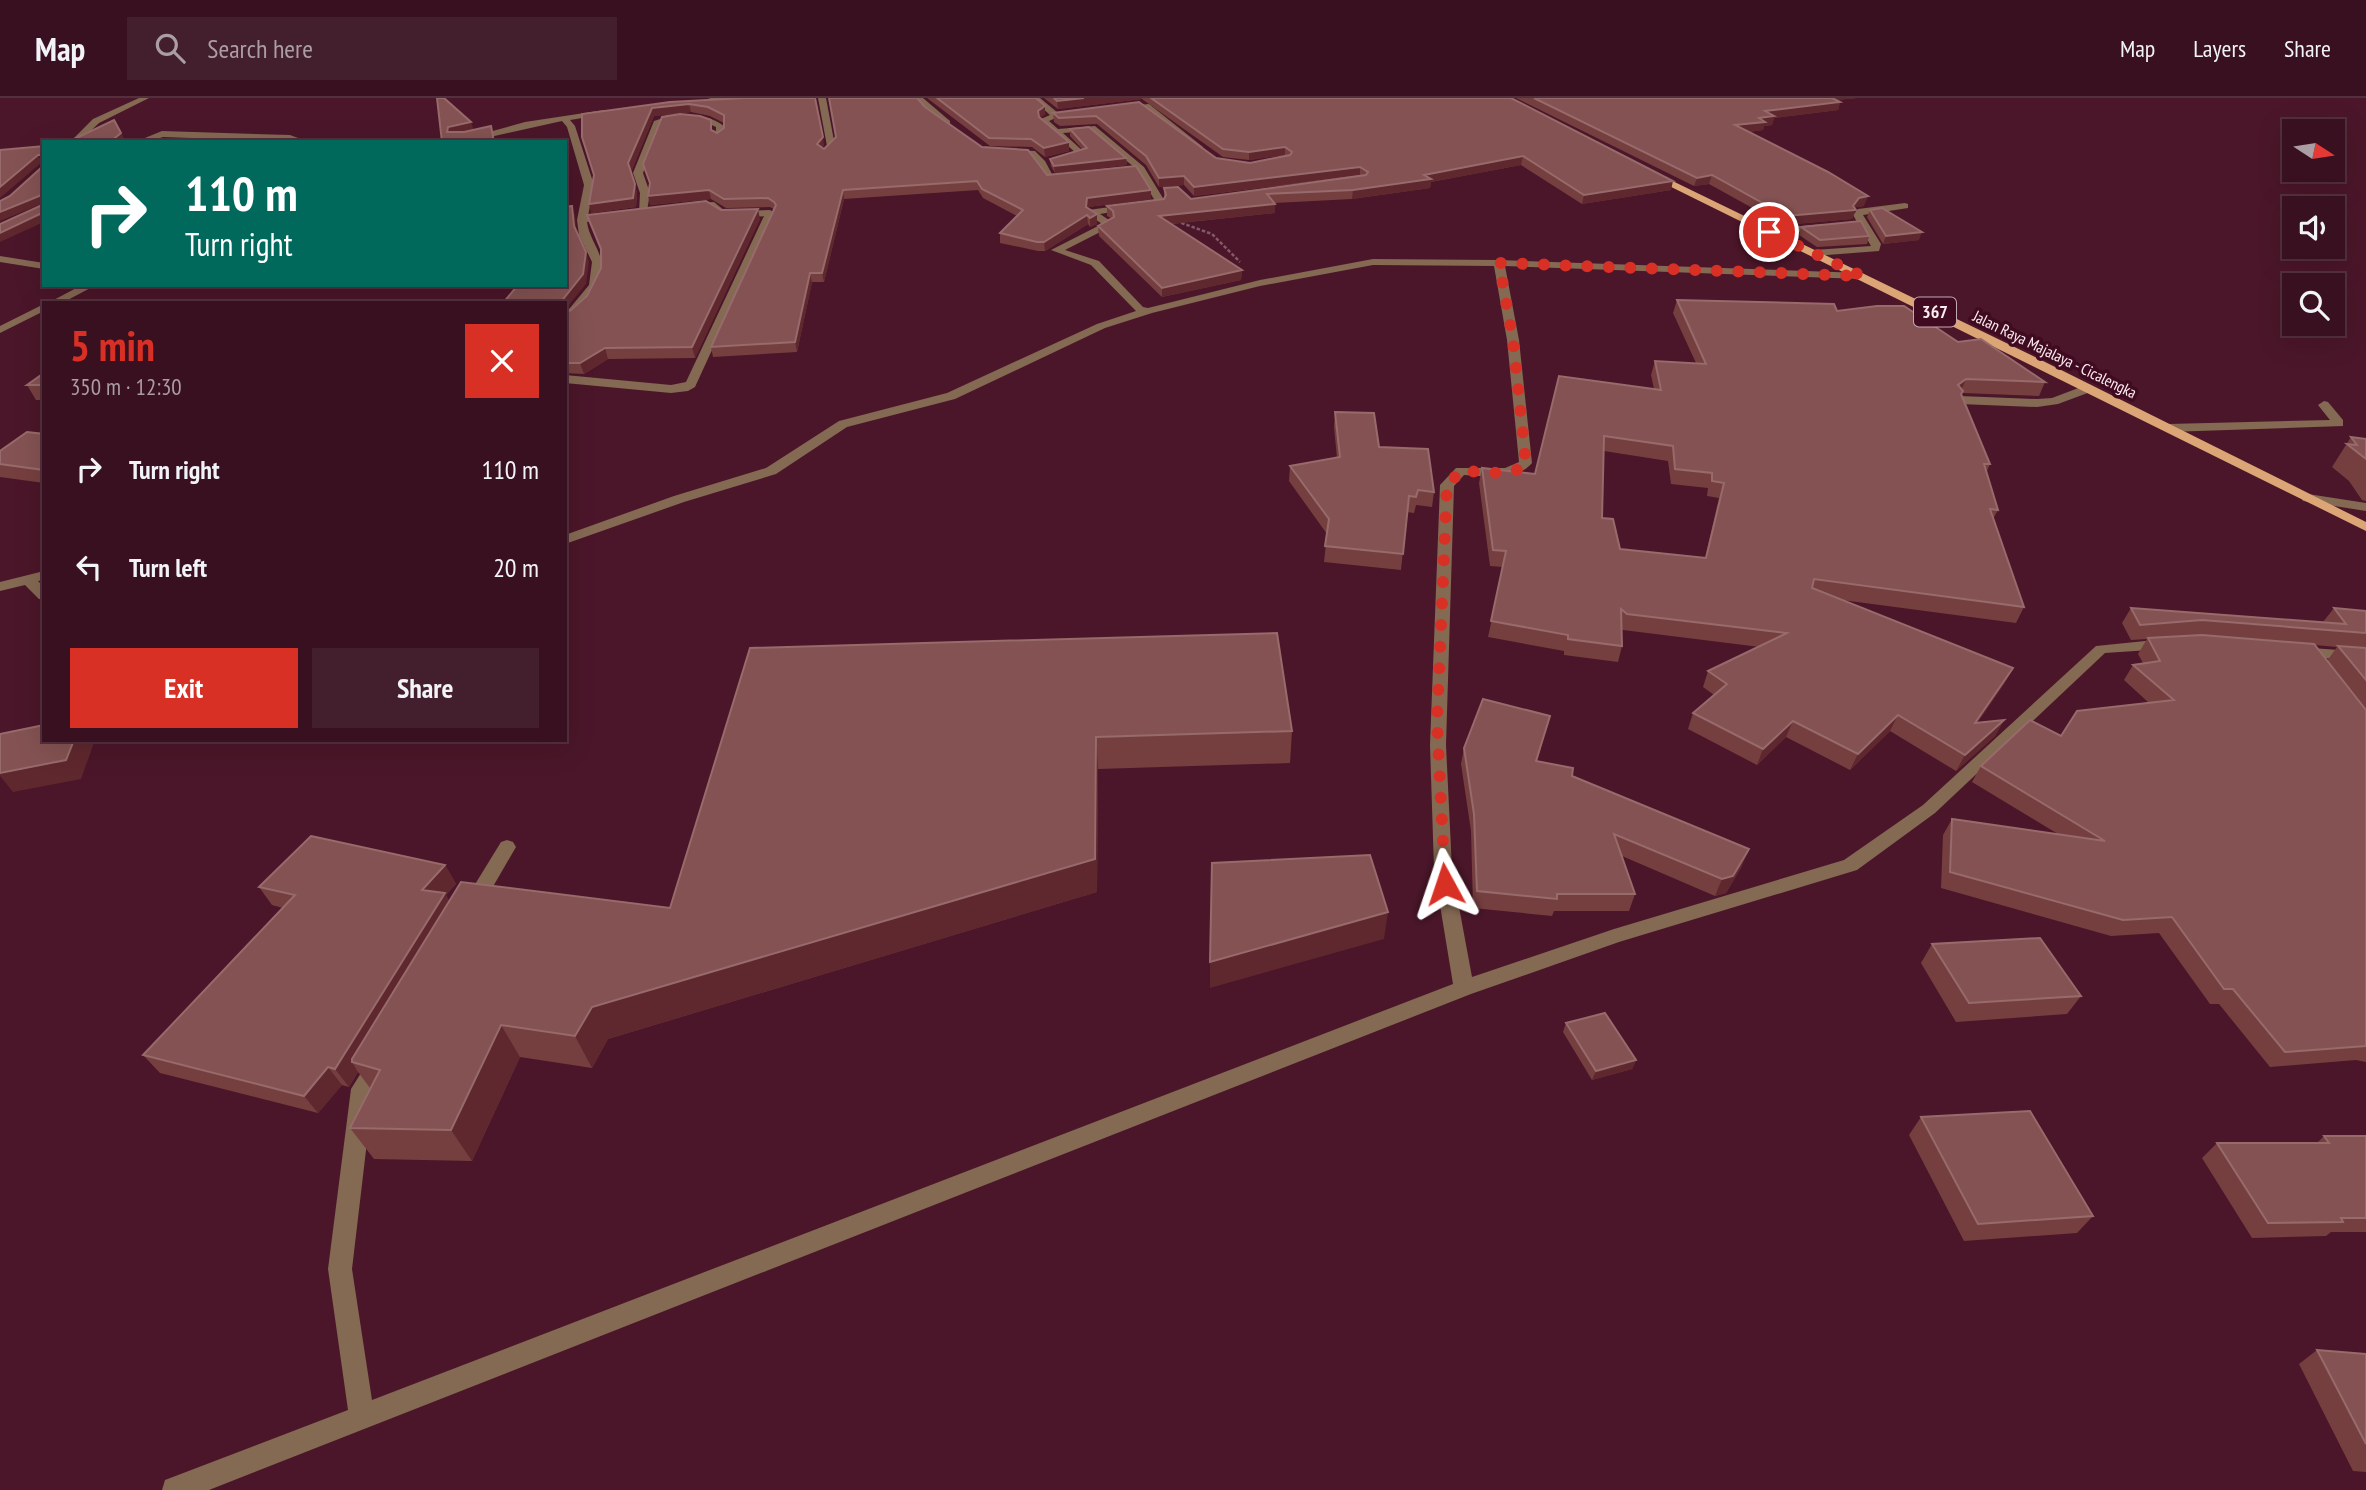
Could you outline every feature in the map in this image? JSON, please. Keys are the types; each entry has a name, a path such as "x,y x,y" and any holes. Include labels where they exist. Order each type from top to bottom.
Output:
{"main road":[{"name":"Jalan Raya Majalaya - Cicalengka","path":"1644,170 2366,527"}],"street":[{"path":"76,140 96,121 145,98"},
{"path":"696,102 737,98"},
{"path":"821,98 831,146 825,152"},
{"path":"918,98 953,127"},
{"path":"1035,98 1055,115"},
{"path":"1113,107 1142,104 1146,106 1210,156"},
{"path":"466,140 563,118 608,111"},
{"path":"642,211 645,193 638,173 658,121 677,113 714,122 720,126 719,136"},
{"path":"1042,163 1081,153 1044,121 1055,115 1067,114"},
{"path":"563,118 571,126 589,185 582,220 584,235 597,262 594,269 596,278 588,296 567,318"},
{"path":"1056,132 1092,128 1141,169 1162,202 1091,212 1109,224 1056,250 1095,263 1139,309 1148,311"},
{"path":"145,140 162,134 298,140"},
{"path":"996,152 1029,151 1042,163 1051,179 1081,177"},
{"path":"1105,174 1141,169"},
{"path":"1157,193 1181,190 1191,202"},
{"path":"567,379 671,389 684,388 691,384 770,213 723,214 711,205 682,207"},
{"path":"1814,253 1875,249 1876,244 1858,215 1861,211 1905,206"},
{"path":"630,212 655,209"},
{"path":"582,220 618,214"},
{"path":"1848,225 1861,223"},
{"path":"1769,232 1835,226"},
{"path":"0,259 42,266"},
{"path":"567,539 671,502 758,477 781,466 828,431 843,424 951,396 1101,326 1148,311 1260,283 1373,262 1499,263 1862,276"},
{"path":"1464,988 1443,869 1437,745 1447,485 1461,471 1510,472 1522,469 1526,464 1513,340 1499,263"},
{"path":"57,301 87,287"},
{"path":"0,330 42,308"},
{"path":"1960,400 2037,403 2054,401 2089,388"},
{"path":"2168,428 2342,428 2324,405"},
{"path":"2308,498 2366,507"},
{"path":"0,587 42,576"},
{"path":"28,579 42,594"},
{"path":"175,1490 1464,988 1614,936 1850,865 1929,809 2101,649 2181,643"},
{"path":"2283,650 2366,657"},
{"path":"2309,653 2326,674"},
{"path":"459,928 507,847"},
{"path":"362,1417 340,1269 362,1089 390,1043"}],"path":[{"path":"1191,202 1176,212 1176,222 1212,234 1260,283"}],"building":[{"path":"437,98 444,98 471,122 448,127 447,132 464,132 491,126 494,140 442,140"},
{"path":"815,98 823,137 817,144 824,149 836,137 829,98 917,98 925,107 982,147 1028,150 1047,175 1136,166 1151,190 1087,198 1086,207 1097,214 1090,218 1087,215 1044,242 1037,242 1000,233 1023,210 982,189 977,181 843,190 822,273 810,273 795,342 711,347 776,205 768,198 724,199 709,190 648,196 650,183 643,164 662,117 680,114 700,116 711,120 711,130 717,133 724,128 724,115 708,107 689,104 652,108 628,163 635,184 633,198 589,204 594,175 582,137 582,114 670,102"},
{"path":"937,98 1036,98 1045,106 1038,111 1039,117 1069,142 1044,148 1031,139 989,138"},
{"path":"1054,98 1084,98 1057,101"},
{"path":"1151,98 1511,98 1673,181 1584,195 1523,156 1424,175 1431,179 1353,190 1267,194 1275,204 1159,216 1242,270 1162,288 1098,226 1114,217 1113,211 1107,206 1164,199 1164,188 1178,187 1191,199 1366,175 1368,172 1360,167 1194,187 1184,176 1159,178 1146,156 1096,116 1059,118 1053,113 1139,102 1216,158 1250,163 1290,155 1292,152 1285,147 1249,152 1223,149"},
{"path":"1534,98 1832,98 1840,102 1765,111 1774,116 1759,118 1765,122 1735,125 1828,172 1868,196 1859,198 1853,206 1856,210 1786,216 1712,175 1697,178"},
{"path":"114,120 121,133 112,140 72,140"},
{"path":"1089,127 1126,158 1054,166 1050,159 1087,148 1070,129"},
{"path":"42,146 42,155 38,155 0,187 0,150"},
{"path":"42,167 42,194 0,212 0,201 10,196"},
{"path":"706,201 721,210 758,209 692,347 605,348 580,363 567,363 567,312 587,296 601,268 601,249 587,215"},
{"path":"42,205 42,213 0,233 0,224"},
{"path":"572,206 574,226 586,252 583,274 562,301 505,301 516,287 567,287 567,207"},
{"path":"1882,208 1922,232 1886,236 1870,210"},
{"path":"1861,221 1869,236 1820,240 1801,227"},
{"path":"1677,300 1834,304 1837,311 1904,306 1958,342 1981,339 2045,382 1966,379 1958,385 1963,391 1961,394 1990,464 1984,464 1998,510 1990,509 2024,607 1814,579 1812,588 2013,668 1975,723 2004,720 1965,755 1898,715 1858,754 1793,721 1763,749 1693,713 1727,684 1708,671 1787,633 1627,614 1621,609 1622,646 1568,639 1568,635 1491,621 1506,551 1493,550 1482,468 1535,474 1559,376 1661,390 1655,361 1706,364","holes":["1604,436 1673,446 1675,469 1712,473 1712,481 1724,483 1706,558 1620,549 1613,519 1602,518"]},
{"path":"42,374 42,385 27,385"},
{"path":"1335,412 1374,413 1379,447 1428,449 1434,492 1418,490 1416,497 1409,496 1403,554 1325,546 1329,519 1290,466 1340,457"},
{"path":"27,432 42,434 42,470 0,464 0,451"},
{"path":"2351,437 2366,439 2366,459 2347,444 2357,445"},
{"path":"2131,608 2346,624 2334,608 2366,611 2366,633 2202,620 2140,625"},
{"path":"1277,633 1292,731 1096,737 1095,859 592,1007 575,1036 501,1025 451,1130 350,1128 380,1070 352,1062 352,1059 461,882 670,908 750,648"},
{"path":"2202,635 2314,644 2366,710 2366,1046 2285,1052 2233,989 2224,989 2172,917 2123,920 1950,872 1952,819 2105,841 1981,766 2030,720 2061,736 2077,711 2174,700 2133,665 2160,661 2148,638"},
{"path":"2338,646 2366,648 2366,680"},
{"path":"1483,699 1550,716 1536,761 1573,768 1572,776 1749,849 1733,876 1722,879 1614,834 1635,894 1557,894 1557,899 1477,891 1474,814 1464,748"},
{"path":"42,725 42,742 73,742 66,760 0,773 0,734"},
{"path":"311,836 445,865 422,890 445,893 335,1069 328,1067 304,1096 143,1055 295,895 259,887"},
{"path":"1370,855 1388,912 1210,962 1212,863"},
{"path":"2040,938 2081,996 1969,1003 1932,944"},
{"path":"1605,1013 1636,1060 1596,1071 1566,1023"},
{"path":"2030,1111 2093,1216 1978,1224 1921,1117"},
{"path":"2324,1136 2366,1136 2366,1218 2341,1218 2343,1222 2268,1223 2217,1143 2329,1143"},
{"path":"2317,1350 2366,1354 2366,1444"}],"route":[{"path":"1445,884 1437,721 1447,485 1454,475 1461,471 1510,472 1522,469 1526,464 1527,452 1513,340 1499,263 1862,276 1769,232"}]}
